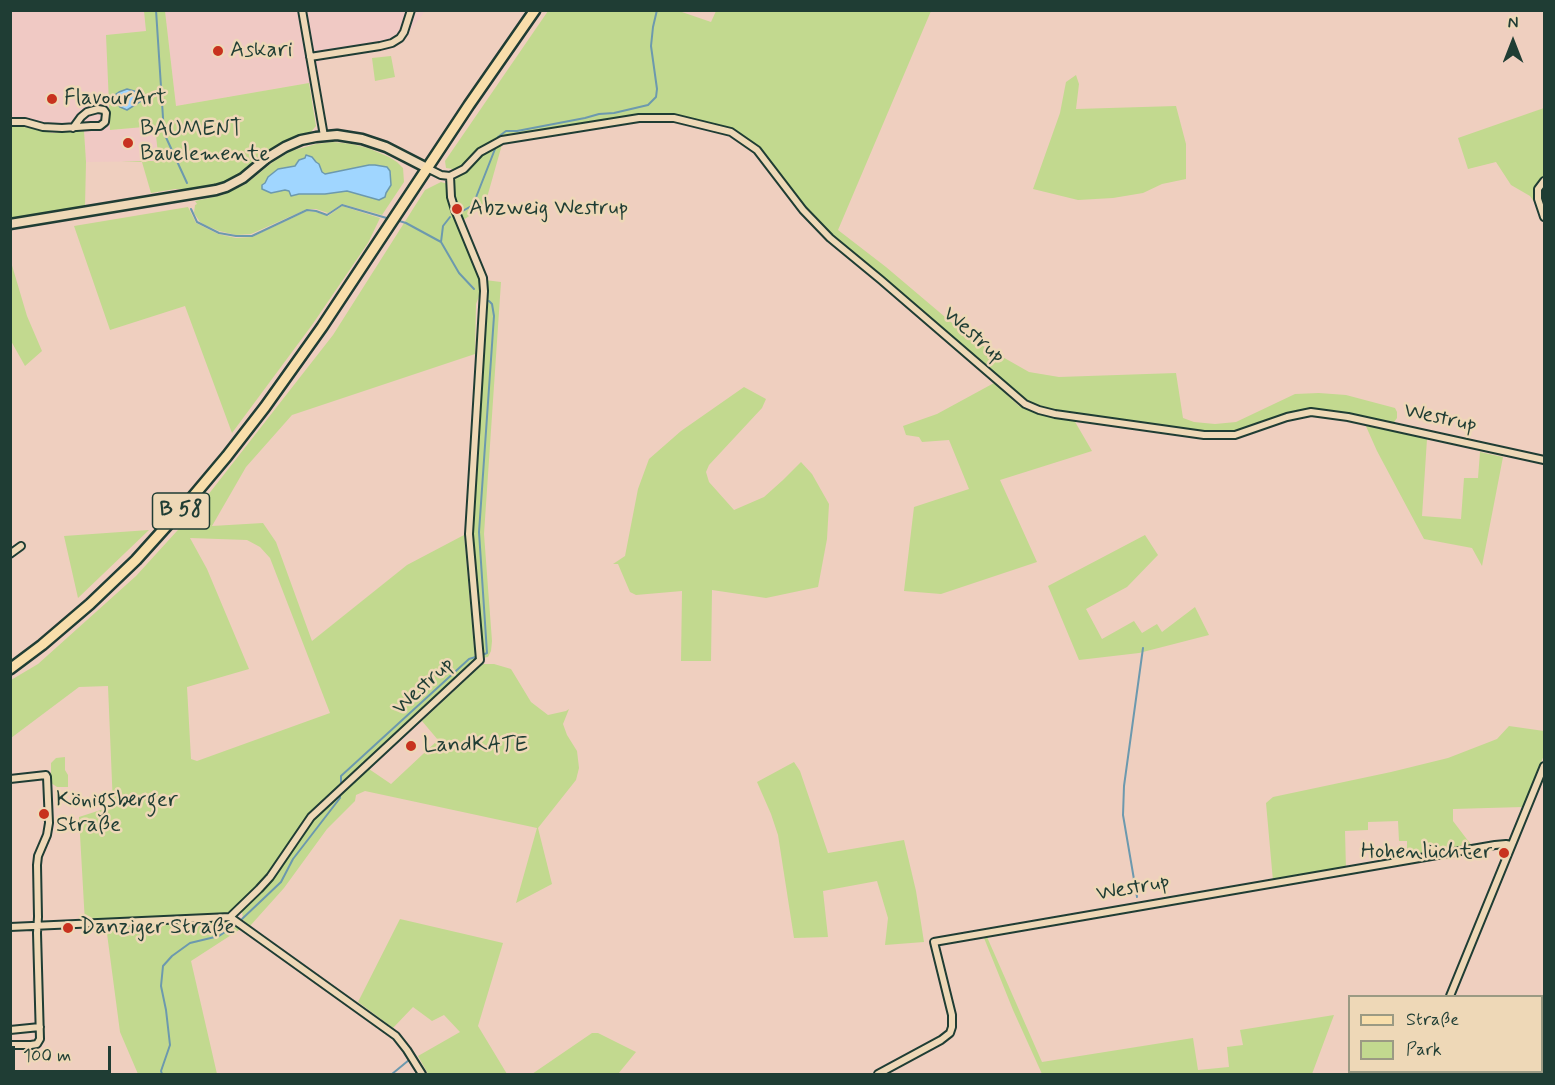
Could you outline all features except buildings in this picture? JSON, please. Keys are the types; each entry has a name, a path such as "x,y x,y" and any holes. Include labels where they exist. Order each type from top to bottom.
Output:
{"main road":[{"name":"B 58","path":"10,669 90,604 136,560 227,456 322,327 535,10"}],"street":[{"path":"302,10 324,136"},
{"path":"310,57 392,43 404,33 411,10"},
{"path":"10,122 25,122 52,128 73,128 103,124 106,113 98,109 87,112 73,128"},
{"name":"Westrup","path":"230,917 270,877 311,817 480,660 469,534 484,291 483,278 451,197 450,176 464,169 480,152 502,140 639,118 674,118 731,132 757,150 803,210 830,238 1025,404 1039,410 1204,435 1235,435 1287,417 1311,412 1348,417 1545,460"},
{"path":"10,224 216,190 243,178 267,158 285,147 301,140 324,136 345,136 369,141 441,175 450,176"},
{"path":"1545,181 1538,189 1538,199 1545,216"},
{"path":"10,554 21,546"},
{"path":"1450,995 1545,766"},
{"path":"10,779 46,775 48,829 36,865 40,1039 37,1044 10,1045"},
{"name":"Westrup","path":"878,1074 950,1033 952,1015 934,942 1483,847 1511,845"},
{"path":"10,927 230,917 396,1036 422,1074"},
{"path":"10,1030 40,1027"}],"shaded area":[{"path":"11,11 144,11 147,31 111,130 155,126 161,161 86,162 84,131 53,133 11,126"},
{"path":"165,11 425,11 404,40 388,50 319,62 320,81 176,106"}],"green space":[{"path":"144,11 165,11 176,106 309,83 316,126 309,134 277,147 235,177 208,189 175,189 151,193 142,162 121,161 161,161 155,126 110,130 106,35 146,31"},
{"path":"548,11 679,11 711,22 716,11 931,11 838,230 886,267 971,339 1029,372 1059,377 1176,373 1183,418 1194,422 1215,424 1236,422 1295,394 1319,393 1346,395 1395,408 1397,418 1392,425 1310,411 1234,434 1204,434 1077,415 1023,401 832,238 804,208 758,148 731,130 674,116 502,138 462,167 446,168 445,161"},
{"path":"391,56 395,77 375,81 372,58"},
{"path":"1076,75 1079,84 1076,109 1176,106 1186,144 1186,179 1162,184 1143,193 1113,198 1078,200 1033,189 1060,113 1066,82"},
{"path":"1544,108 1544,178 1536,188 1537,206 1530,196 1511,185 1496,162 1468,169 1458,138"},
{"path":"11,126 53,133 84,131 85,206 12,219"},
{"path":"503,141 482,207 462,221 453,196 453,183 481,154"},
{"path":"333,142 368,148 389,157 403,168 404,182 382,215 342,204 328,213 307,209 251,234 236,235 205,225 194,213 197,204 195,201 223,195 246,184 291,151","holes":["305,158 314,159 325,174 369,165 382,166 391,174 391,185 385,197 370,197 347,191 293,196 285,190 271,193 262,189 268,177 281,168 295,166 298,161"]},
{"path":"441,182 448,184 479,276 481,291 476,304 475,354 292,415 246,467 212,526 263,523 276,542 312,641 407,565 464,535 475,659 310,815 257,887 233,910 224,914 182,918 85,923 79,817 113,806 108,686 79,687 11,738 11,680 38,664 136,576 197,509 333,335 425,190","holes":["190,538 247,540 260,547 270,558 330,713 197,761 191,759 187,687 249,669 207,569"]},
{"path":"342,206 380,218 368,243 312,325 232,433 185,306 110,330 74,226 188,207 196,223 218,234 236,238 252,237 307,211 328,216"},
{"path":"11,262 27,316 42,351 25,366 11,341"},
{"path":"485,280 501,282 484,534 492,641 488,657 482,658 470,534"},
{"path":"994,383 1019,406 1074,420 1092,451 1000,480 1037,562 941,594 904,591 914,507 969,489 949,440 922,442 919,437 906,435 903,426 937,414"},
{"path":"744,387 766,399 762,408 709,465 706,472 709,482 734,510 764,497 801,462 812,474 829,504 827,539 818,587 766,598 712,590 711,661 681,661 682,591 636,595 630,592 618,564 613,564 625,556 638,489 649,459 681,431"},
{"path":"1365,424 1427,439 1422,516 1461,519 1464,478 1478,478 1480,452 1503,457 1482,566 1472,548 1424,539"},
{"path":"149,530 78,598 64,536"},
{"path":"1145,535 1158,555 1127,587 1086,609 1102,639 1134,621 1142,633 1157,624 1162,632 1195,607 1209,635 1139,653 1079,660 1048,586"},
{"path":"483,664 494,664 511,669 531,702 548,715 569,709 563,724 577,751 579,768 576,780 538,828 552,884 516,903 537,828 365,791 356,795 355,801 327,829 284,888 250,926 243,920 242,910 261,893 314,818 342,790 369,769 391,784 438,740 422,721"},
{"path":"1509,726 1544,731 1544,755 1523,807 1453,809 1453,821 1472,846 1407,859 1407,841 1399,841 1398,821 1368,822 1368,830 1345,831 1346,870 1273,881 1266,803 1273,797 1448,758 1497,739"},
{"path":"65,757 68,787 57,787 51,783 51,763 56,758"},
{"path":"794,762 800,771 828,853 904,840 916,891 924,942 885,945 888,918 877,881 823,891 828,937 794,938 778,835 757,782"},
{"path":"400,919 503,943 478,1026 507,1074 428,1074 418,1056 460,1032 444,1015 432,1021 413,1007 393,1028 358,1002"},
{"path":"228,921 242,928 191,961 217,1074 138,1074 120,1032 106,926"},
{"path":"987,937 1042,1062 1193,1038 1198,1070 1229,1067 1227,1047 1243,1045 1240,1030 1334,1015 1312,1074 1042,1074 984,938"},
{"path":"592,1033 598,1033 636,1052 618,1074 532,1074"}],"water":[{"path":"127,89 138,92 142,98 127,110 120,107 115,99 116,94"},
{"path":"306,155 319,164 325,174 369,165 387,167 390,171 391,185 385,197 379,200 347,191 291,196 289,191 285,190 271,193 262,189 268,177 278,169 295,166"}],"waterway":[{"path":"156,10 164,133 187,183"},
{"path":"498,137 506,131 517,131 648,105 656,97 657,89 651,46 657,10"},
{"path":"461,212 473,205 495,149"},
{"path":"191,209 197,222 219,233 236,236 252,236 307,210 327,215 342,205 390,219"},
{"path":"441,242 443,226 450,217"},
{"path":"396,220 441,242 459,273 474,289"},
{"path":"482,655 487,653 479,532 494,316 492,304 489,301"},
{"path":"1137,897 1123,815 1124,786 1143,648"},
{"path":"341,787 341,776 469,659 479,656"},
{"path":"242,919 281,882 293,859 340,798 340,793"},
{"path":"162,1074 170,1045 161,986 163,966 190,943 219,936 234,926"},
{"path":"392,1074 409,1060"}],"place":[{"name":"Askari","path":"218,51"},
{"name":"FlavourArt","path":"52,99"},
{"name":"BAUMENT Bauelemente","path":"128,143"},
{"name":"Abzweig Westrup","path":"457,209"},
{"name":"LandKATE","path":"411,746"},
{"name":"Königsberger Straße","path":"44,814"},
{"name":"Hohenlüchter","path":"1504,853"},
{"name":"Danziger Straße","path":"68,928"}]}
